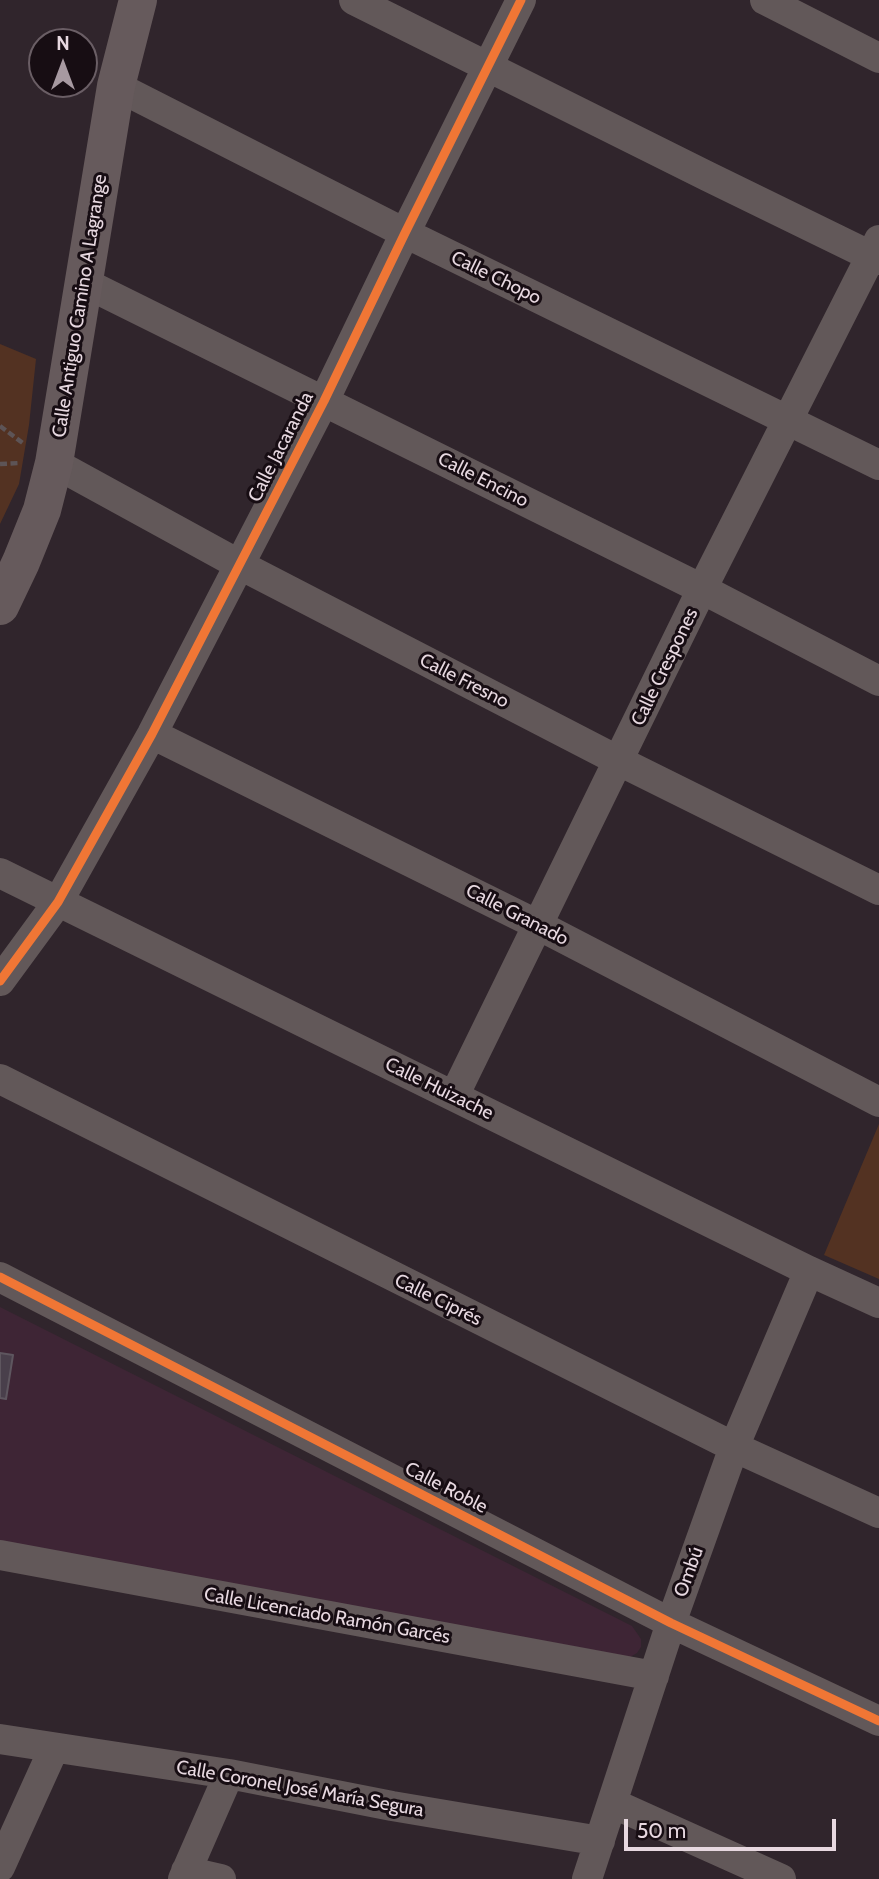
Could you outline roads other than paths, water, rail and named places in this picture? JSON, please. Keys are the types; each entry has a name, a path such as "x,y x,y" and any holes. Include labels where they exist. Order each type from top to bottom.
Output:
{"street":[{"name":"Calle Antiguo Camino A Lagrange","path":"0,606 41,510 54,463 116,86 138,0"},
{"path":"355,0 488,68 876,252"},
{"name":"Calle Jacaranda","path":"0,981 58,902 152,734 324,401 522,0"},
{"path":"765,0 879,58"},
{"name":"Calle Chopo","path":"116,86 405,233 879,465"},
{"name":"Calle Crespones","path":"454,1096 702,589 876,252"},
{"name":"Calle Encino","path":"85,283 702,589 879,681"},
{"name":"Calle Fresno","path":"54,463 240,565 619,761 879,890"},
{"name":"Calle Granado","path":"152,734 538,925 879,1102"},
{"name":"Calle Huizache","path":"0,873 879,1303"},
{"name":"Calle Ciprés","path":"0,1079 734,1447 879,1513"},
{"name":"Ombú","path":"587,1879 671,1623 734,1447 809,1271"},
{"name":"Calle Roble","path":"0,1277 671,1623 879,1721"},
{"name":"Calle Licenciado Ramón Garcés","path":"0,1555 654,1676"},
{"name":"Calle Coronel José María Segura","path":"0,1739 229,1774 392,1806 600,1841"},
{"path":"0,1867 54,1748"},
{"path":"221,1879 184,1875 229,1774"},
{"path":"612,1802 780,1879"}]}
